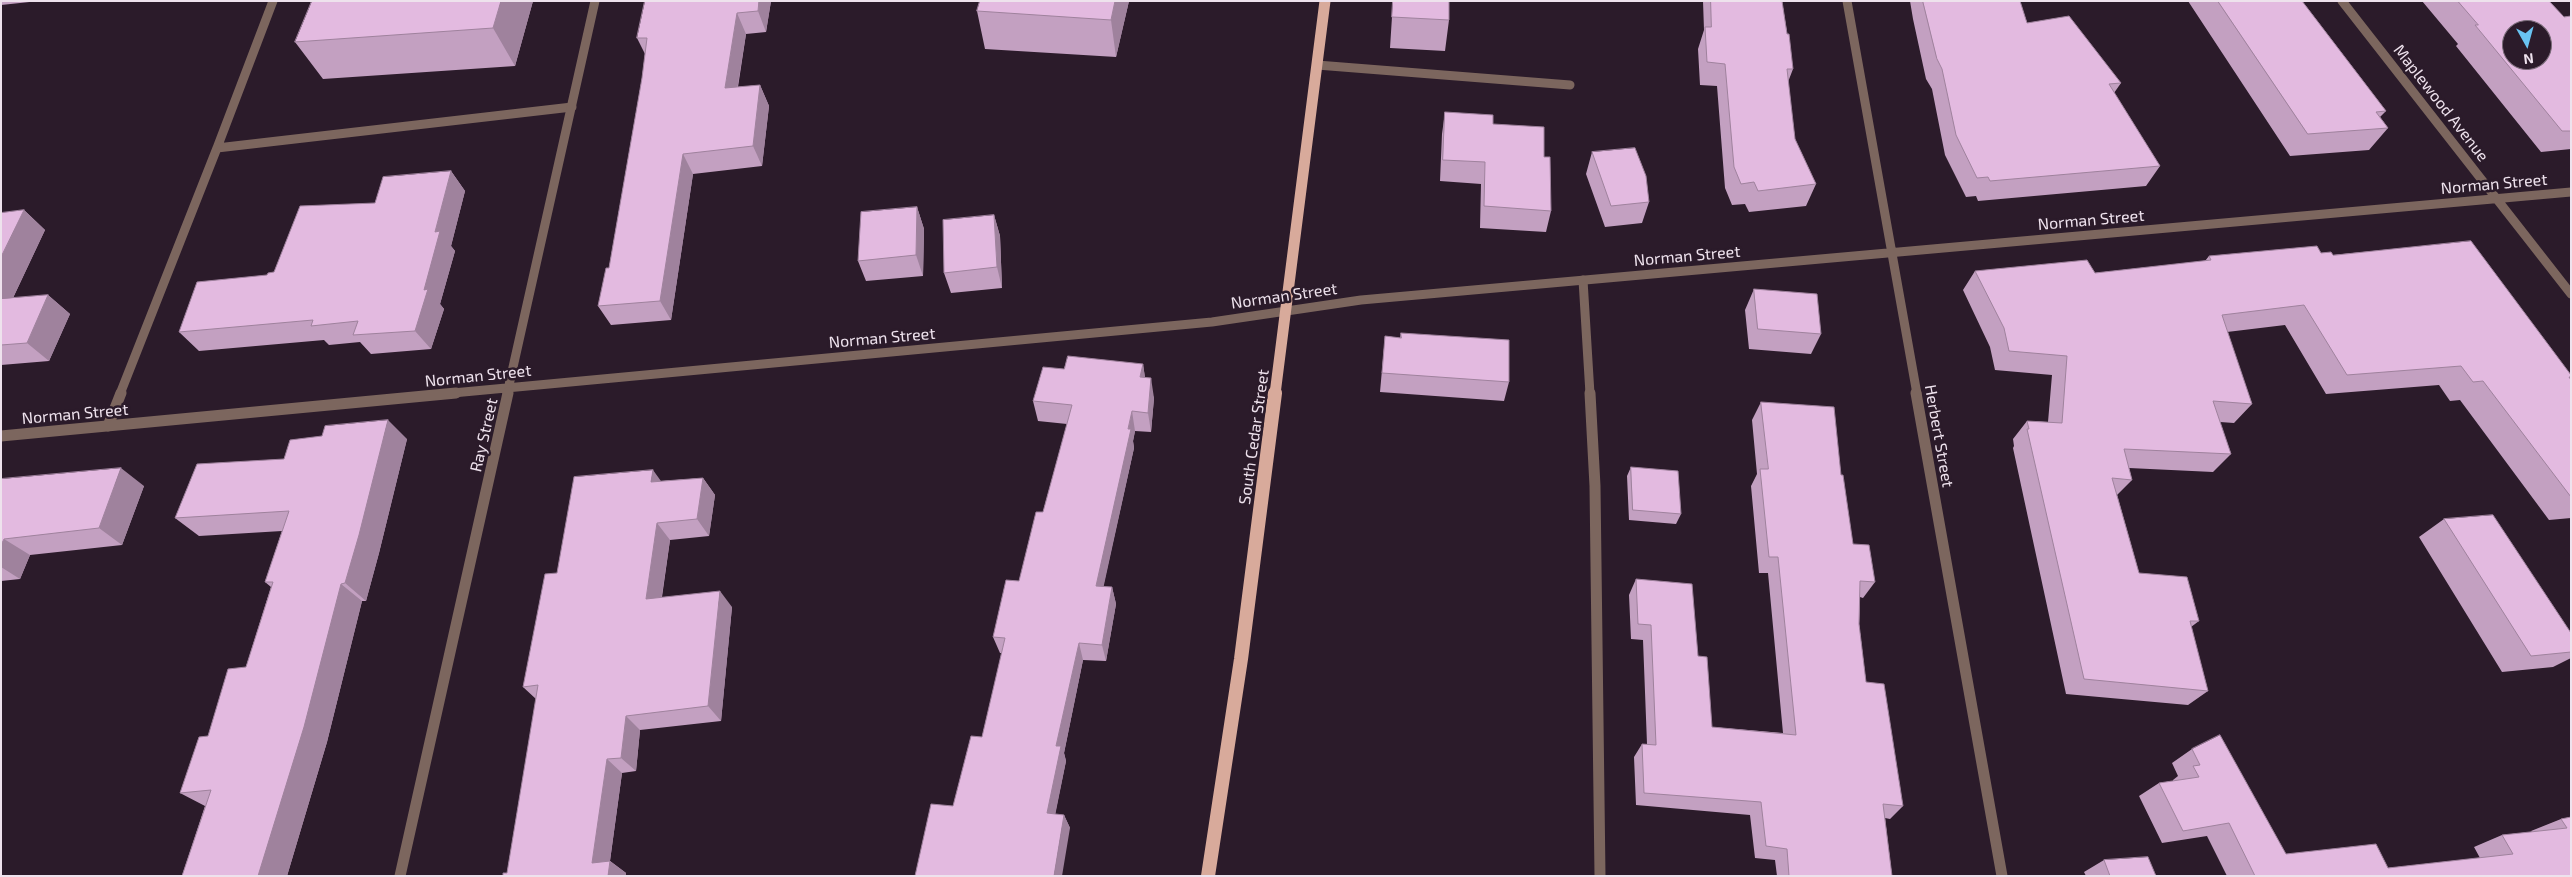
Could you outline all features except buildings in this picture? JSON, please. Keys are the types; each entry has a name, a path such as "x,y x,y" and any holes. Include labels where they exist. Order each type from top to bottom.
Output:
{"main road":[{"name":"South Cedar Street","path":"1208,876 1241,659 1287,311 1325,1"}],"street":[{"path":"108,426 273,1"},
{"name":"Ray Street","path":"400,876 595,1"},
{"name":"Herbert Street","path":"1847,1 2002,876"},
{"name":"Maplewood Avenue","path":"2342,1 2571,294"},
{"path":"1317,65 1570,85"},
{"path":"217,148 572,107"},
{"name":"Norman Street","path":"1,436 1202,323 1361,300 2571,192"},
{"path":"1583,280 1596,486 1600,876"}]}
